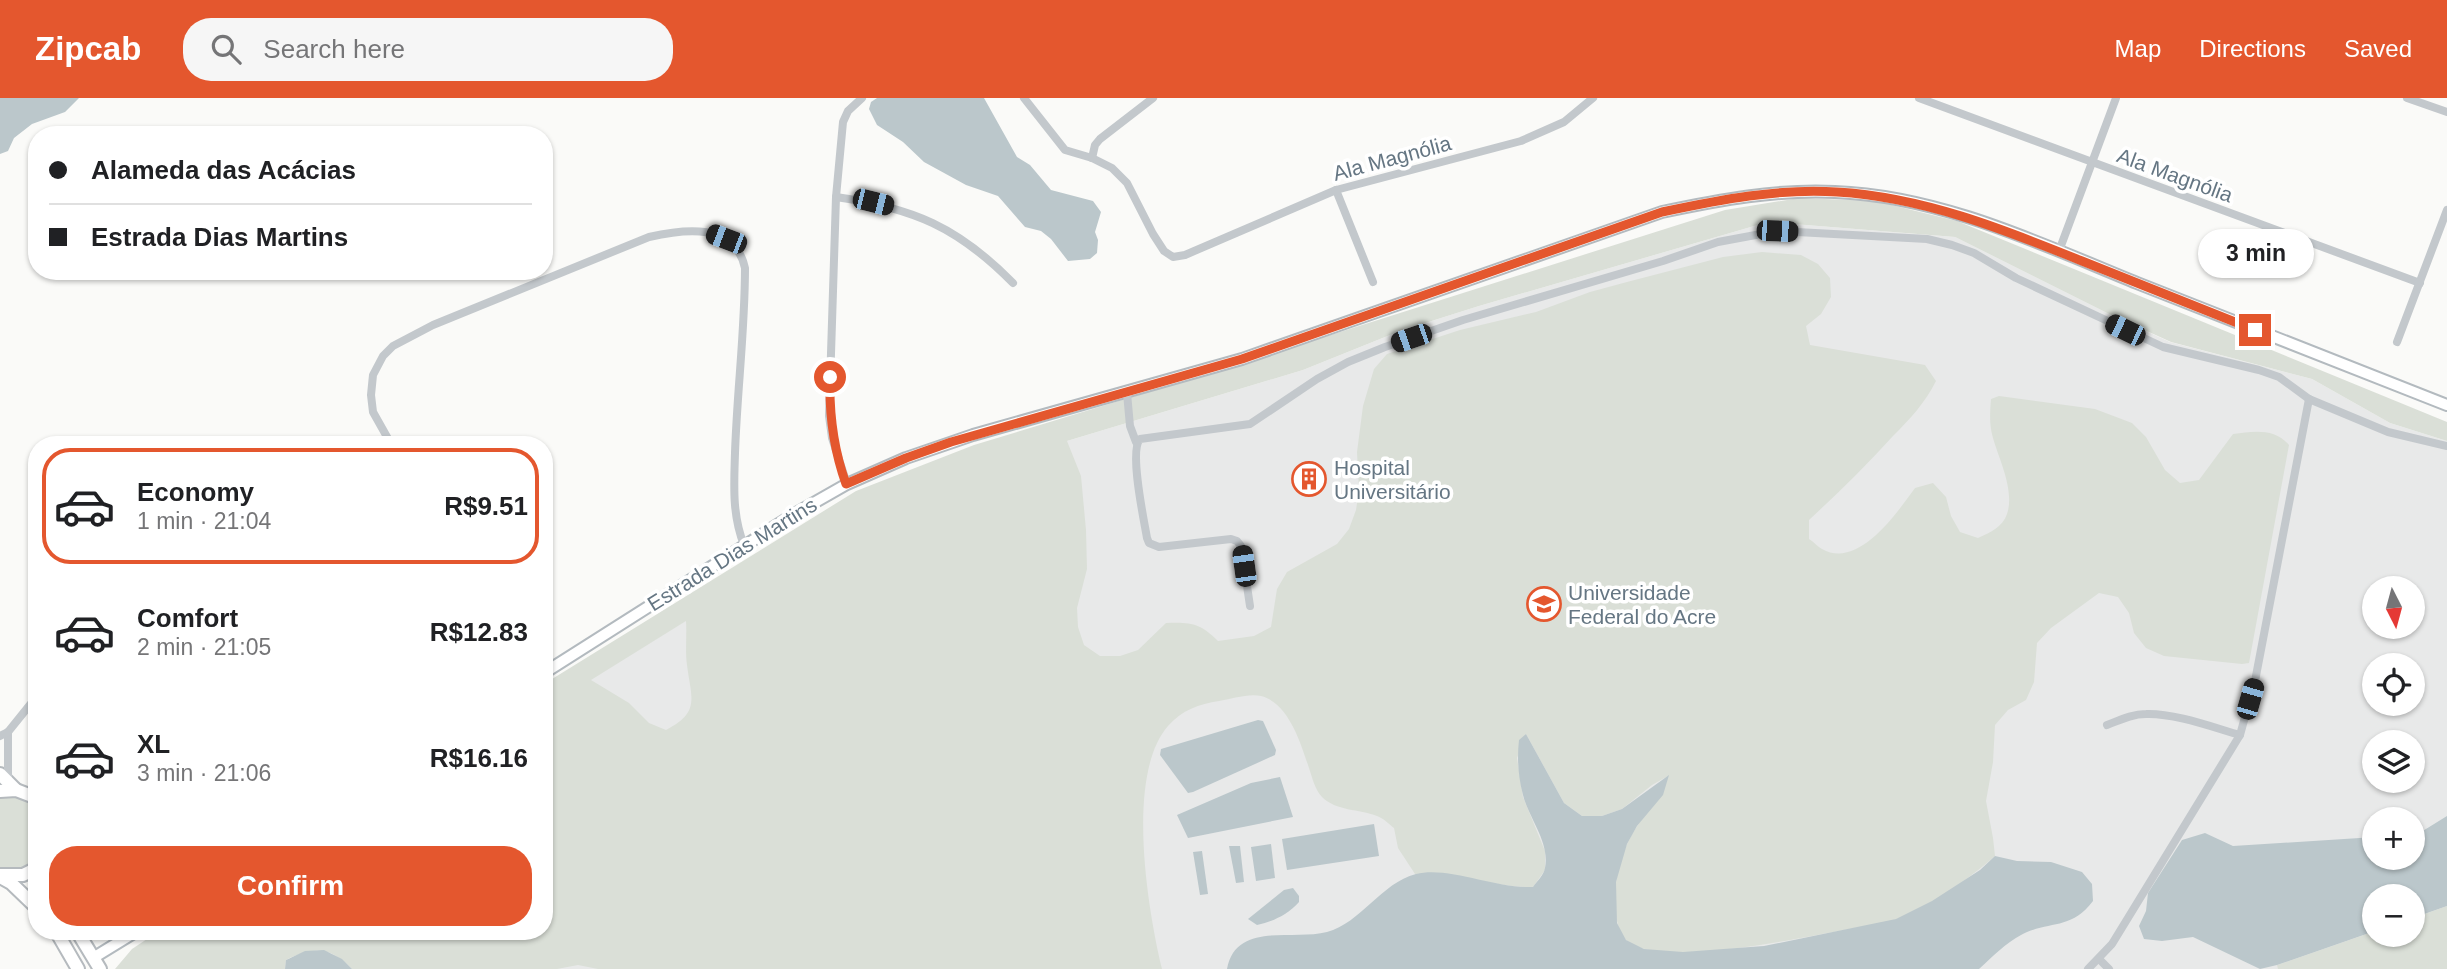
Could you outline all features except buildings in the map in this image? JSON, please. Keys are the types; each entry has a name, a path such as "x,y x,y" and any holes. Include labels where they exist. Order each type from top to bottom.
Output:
{"main road":[{"path":"6,785 28,794"},
{"path":"0,876 28,872"},
{"path":"0,876 28,899"},
{"path":"61,940 78,969"},
{"path":"83,940 97,963"}],"street":[{"path":"846,484 832,439 829,416 836,197 843,122 848,111 862,98"},
{"path":"1024,98 1065,150 1092,158 1095,145 1100,139 1153,98"},
{"name":"Ala Magnólia","path":"1092,158 1112,168 1127,183 1164,251 1173,257 1196,250 1336,190 1521,141 1564,122 1594,98"},
{"name":"Ala Magnólia","path":"1919,98 2420,283"},
{"path":"2059,251 2116,98"},
{"path":"2407,98 2428,102 2447,112"},
{"path":"1336,190 1373,282"},
{"name":"Estrada Dias Martins","path":"553,667 744,545 846,484 906,458 951,442 1127,393 1308,337 1662,212 1768,194 1825,192 1893,199 1972,219 2447,405"},
{"path":"836,197 873,202 925,218 974,246 1013,283"},
{"path":"2397,342 2447,210"},
{"path":"1136,442 1250,424 1317,379 1348,362 1385,347 1463,320 1718,242 1777,231 1927,239 1952,245 1974,253 2016,278 2141,339 2279,377 2309,399 2388,432 2447,446"},
{"path":"553,275 649,237 674,232 712,233 736,246 745,268 734,498 736,518 744,545"},
{"path":"386,436 373,412 371,395 373,375 383,356 401,341 433,324 540,280"},
{"path":"1127,393 1149,543 1159,547 1231,538 1237,541 1241,545 1250,606"},
{"path":"2088,969 2112,944 2240,735 2255,681 2309,399"},
{"path":"6,785 4,734 28,706"},
{"path":"2108,725 2146,713 2198,723 2240,735"},
{"path":"97,963 126,940"},
{"path":"2099,959 2109,969"}],"shaded area":[{"path":"0,98 79,98 65,112 28,126 14,138 8,151 0,154"},
{"path":"877,98 984,98 1017,157 1030,165 1051,190 1093,201 1101,212 1095,232 1098,240 1097,253 1090,259 1068,261 1051,239 1041,231 1025,227 998,196 966,185 924,162 903,142 877,125 869,109 871,102"},
{"name":"Universidade Federal do Acre","path":"1799,198 1875,201 1957,221 2447,422 2447,441 2390,423 2312,379 2171,342 1955,237 1768,222 1479,306 1400,331 1303,370 1067,441 1081,476 1086,530 1087,569 1077,608 1078,627 1084,645 1100,656 1120,656 1138,650 1166,623 1195,625 1206,630 1218,641 1254,636 1271,627 1277,589 1287,572 1337,544 1349,529 1359,490 1357,452 1363,406 1374,369 1387,354 1460,330 1536,312 1590,292 1723,257 1762,252 1801,255 1818,264 1830,278 1831,297 1821,314 1806,326 1810,345 1925,365 1936,381 1922,404 1905,423 1809,520 1809,539 1822,549 1836,553 1850,552 1863,545 1888,523 1915,488 1933,483 1946,497 1951,516 1960,532 1978,538 1999,526 2007,514 2009,495 1990,424 1991,399 1999,396 2095,409 2132,423 2146,437 2165,470 2180,483 2199,480 2233,434 2264,432 2283,440 2289,445 2249,663 2164,656 2146,648 2134,633 2129,613 2118,597 2099,593 2051,628 2037,643 2034,682 2026,700 2008,710 1995,725 1993,762 1986,801 1995,856 1948,892 1897,919 1729,949 1666,952 1642,948 1626,940 1619,928 1615,909 1616,884 1626,846 1659,797 1668,776 1622,809 1602,816 1582,816 1564,803 1526,734 1517,758 1523,797 1545,851 1545,870 1533,887 1503,885 1445,874 1415,874 1398,848 1394,828 1388,823 1377,816 1334,805 1322,797 1317,791 1298,737 1286,716 1271,700 1251,695 1205,704 1185,712 1168,726 1155,748 1147,776 1144,844 1146,880 1162,969 598,969 578,965 557,969 352,969 336,956 313,951 286,960 285,969 115,969 132,949 146,940 553,940 553,678 856,491 974,445 1725,210","holes":["686,621 686,660 691,703 685,717 666,730 649,723 629,703 591,680"]},
{"name":"Universidade Federal do Acre","path":"1768,222 1955,237 2170,342 2312,379 2390,423 2447,441 2447,906 2425,914 2425,884 2362,884 2362,936 2278,965 2278,969 206,969 464,940 553,940 553,702 765,572 1067,441 1303,370 1400,331"},
{"path":"1258,720 1263,721 1276,750 1275,755 1193,792 1188,793 1160,755 1161,749"},
{"path":"1526,734 1564,803 1582,816 1602,816 1622,809 1669,775 1663,795 1637,826 1627,844 1616,882 1617,923 1626,940 1644,949 1683,952 1764,946 1896,919 1932,901 1980,870 1995,856 2017,861 2051,862 2082,872 2092,884 2093,901 2076,917 2031,930 2015,938 1979,969 1227,969 1232,954 1242,944 1267,936 1327,932 1350,920 1392,886 1416,874 1443,873 1504,885 1533,887 1543,873 1546,858 1520,781 1519,740"},
{"path":"1280,777 1293,817 1188,838 1177,815 1251,783"},
{"path":"15,796 28,800 26,869 0,870 0,798"},
{"path":"2447,816 2447,906 2425,914 2425,884 2362,884 2362,936 2277,965 2260,969 2193,937 2162,941 2144,939 2139,926 2146,911 2148,893 2182,840 2205,833 2233,846 2362,838 2362,870 2425,870 2425,830"},
{"path":"1374,824 1379,856 1287,870 1282,839"},
{"path":"1271,844 1275,878 1256,881 1251,847"},
{"path":"1229,846 1240,846 1244,882 1236,883"},
{"path":"1202,851 1208,894 1200,895 1193,852"},
{"path":"1293,888 1299,896 1299,902 1285,914 1257,925 1248,919 1284,890"},
{"path":"2447,906 2447,969 2278,969 2277,965 2362,936 2362,947 2425,947 2425,914"},
{"path":"324,950 342,959 352,969 285,969 286,960 305,951"}],"place":[{"name":"Hospital Universitário","path":"1309,479"},
{"name":"Universidade Federal do Acre","path":"1544,604"}],"route":[{"path":"830,377 829,416 832,439 846,484 951,442 1242,359 1662,212 1726,200 1802,192 1836,192 1893,199 1972,219 2255,330"}]}
